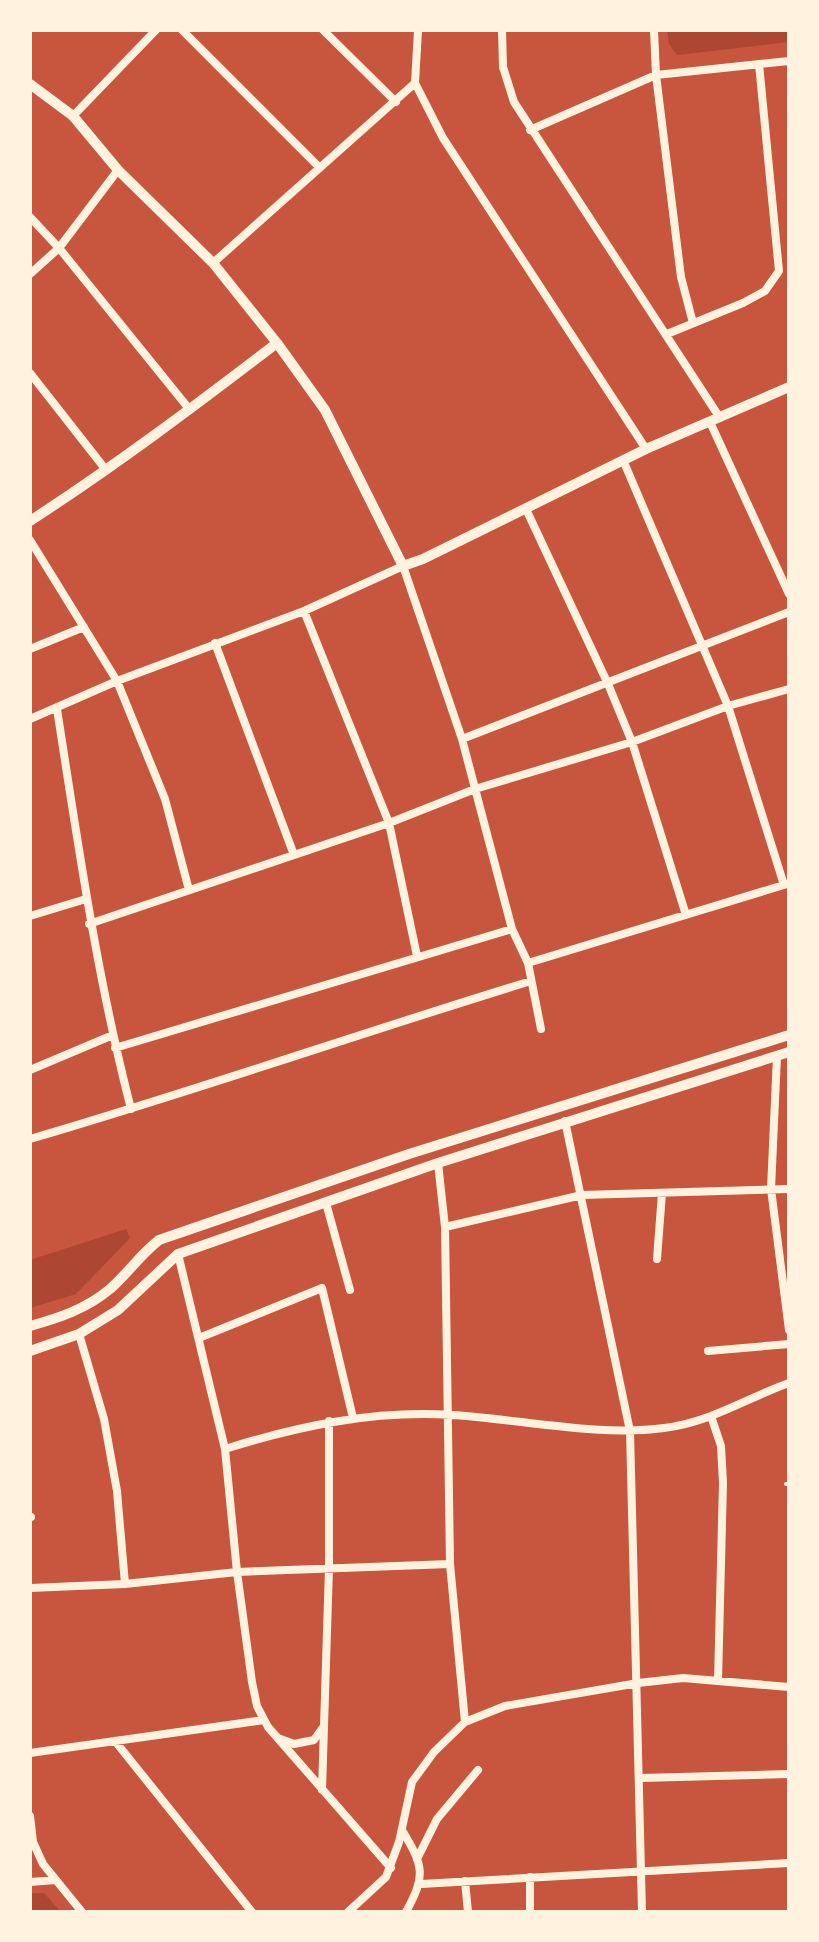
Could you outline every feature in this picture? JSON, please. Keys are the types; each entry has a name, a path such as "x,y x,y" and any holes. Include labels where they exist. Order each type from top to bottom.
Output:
{"street":[{"path":"73,116 156,30"},
{"path":"182,30 320,168"},
{"path":"323,30 396,102"},
{"path":"418,30 415,83 443,138 646,449"},
{"path":"502,30 503,67 514,102 667,334 715,420 789,594"},
{"path":"654,30 656,75 681,277 693,323"},
{"path":"530,130 656,75 789,61"},
{"path":"667,334 743,303 765,291 784,273 759,64"},
{"path":"213,263 415,83"},
{"path":"30,84 73,116 118,170 213,263 277,343 325,410 403,566 462,739 512,929 528,963 541,1029"},
{"path":"30,274 59,248 118,170"},
{"path":"30,217 59,248 190,410"},
{"path":"30,521 190,410 277,343"},
{"path":"30,373 106,470"},
{"path":"30,719 117,681 304,611 423,559 646,449 786,390"},
{"path":"528,963 786,884 728,706 623,460"},
{"path":"526,509 632,742 686,915"},
{"path":"30,540 117,681 165,799 189,890"},
{"path":"304,611 389,823 417,956"},
{"path":"462,739 789,612"},
{"path":"30,649 84,627"},
{"path":"215,643 294,855"},
{"path":"89,924 389,823 475,789 632,742 728,706 789,689"},
{"path":"57,709 89,924 131,1109"},
{"path":"30,916 86,899"},
{"path":"115,1048 512,929"},
{"path":"30,1139 531,981"},
{"path":"30,1070 113,1035"},
{"path":"30,1326 70,1315 95,1300 111,1288 138,1256 159,1240 409,1154 789,1035"},
{"path":"30,1351 79,1334 118,1310 178,1254 565,1121 789,1052"},
{"path":"777,1056 771,1189 789,1330"},
{"path":"565,1121 630,1431 642,1912"},
{"path":"438,1163 445,1227 450,1564 465,1722"},
{"path":"445,1227 582,1195 789,1189"},
{"path":"657,1259 662,1193"},
{"path":"326,1203 350,1290"},
{"path":"178,1254 225,1449 237,1572 257,1706 277,1737 391,1868"},
{"path":"199,1338 322,1288 353,1418"},
{"path":"79,1334 104,1419 117,1491 125,1584"},
{"path":"708,1351 789,1344"},
{"path":"225,1449 329,1421 353,1418 448,1414 630,1431 665,1428 711,1416 789,1383"},
{"path":"711,1416 721,1446 723,1483 718,1681"},
{"path":"322,1790 329,1568 329,1421"},
{"path":"30,1588 125,1584 237,1572 450,1564"},
{"path":"348,1912 386,1877 402,1829 412,1782 434,1752 465,1722 505,1706 683,1678 789,1687"},
{"path":"30,1753 264,1720"},
{"path":"277,1737 294,1744 314,1740 324,1725"},
{"path":"115,1741 252,1912"},
{"path":"417,1859 437,1819 478,1770"},
{"path":"640,1778 789,1774"},
{"path":"30,1816 33,1842 43,1864 82,1912"},
{"path":"402,1829 417,1859 421,1884 406,1912"},
{"path":"421,1884 789,1863"},
{"path":"530,1877 530,1912"},
{"path":"30,1882 56,1880"},
{"path":"465,1881 468,1912"}],"shaded area":[{"path":"667,30 789,30 789,42 677,55 669,44"},
{"path":"126,1229 130,1238 76,1294 30,1308 30,1260"},
{"path":"30,1893 44,1893 61,1912 30,1912"}]}
